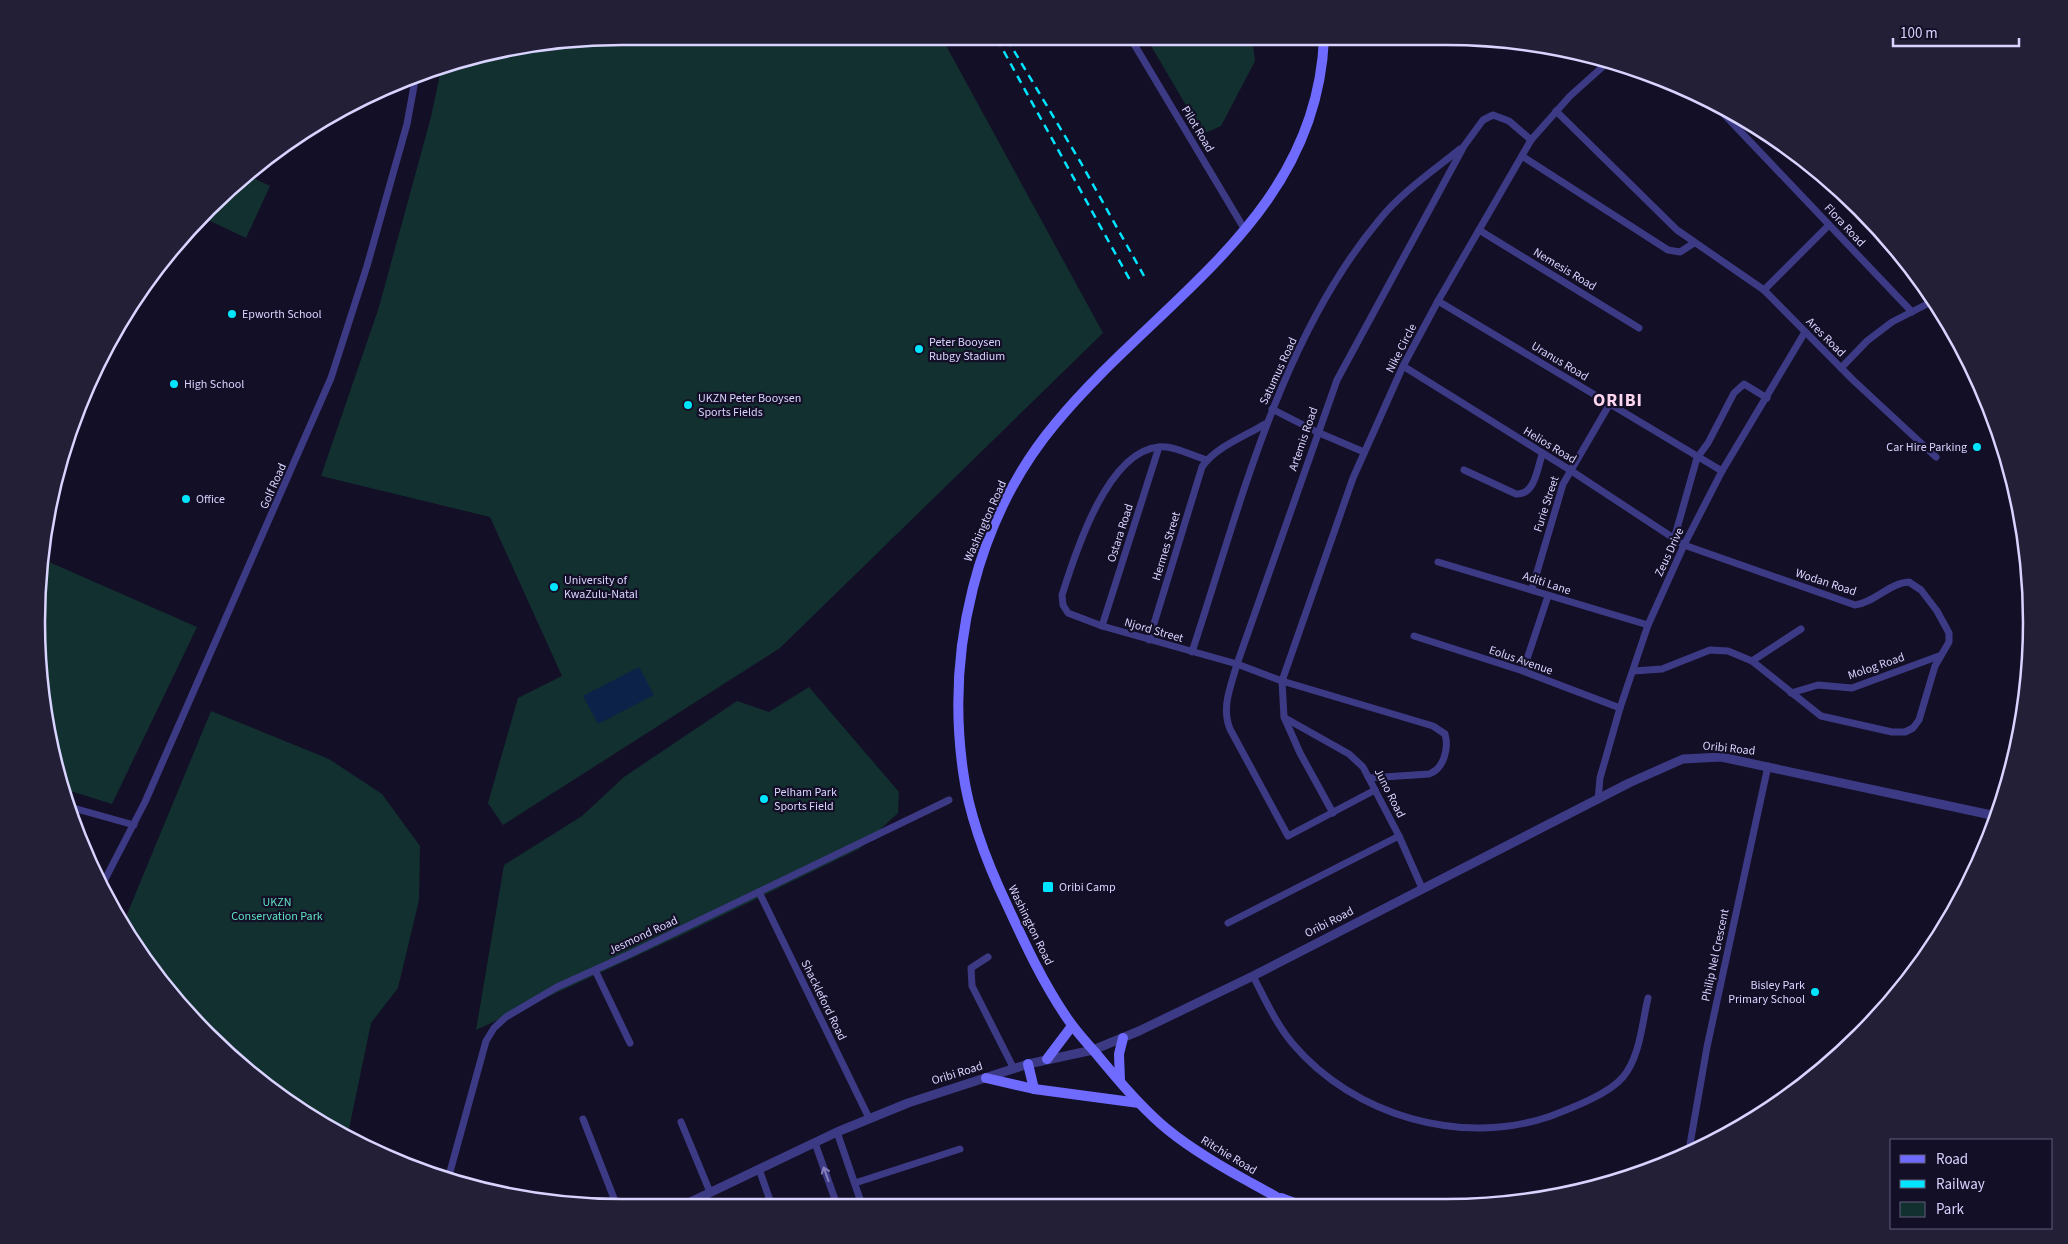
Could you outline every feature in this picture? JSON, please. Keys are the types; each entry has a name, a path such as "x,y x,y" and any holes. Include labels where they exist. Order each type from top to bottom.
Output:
{"main road":[{"name":"Washington Road","path":"1160,1124 1139,1103 1072,1026 1042,977 1009,910 981,842 969,802 963,773 958,707 960,660 976,571 994,526 1025,465 1041,441 1070,406 1246,230 1272,194 1300,139 1320,77 1323,45"},
{"path":"1047,1059 1072,1026"},
{"path":"1120,1081 1118,1058 1123,1038"},
{"path":"1028,1064 1034,1089"},
{"path":"986,1078 1034,1089 1139,1103"},
{"name":"Ritchie Road","path":"1160,1124 1195,1150 1281,1199"},
{"path":"1278,1197 1283,1199"}],"street":[{"name":"Pilot Road","path":"1135,45 1246,230"},
{"name":"Nike Circle","path":"1282,681 1364,452 1403,366 1438,300 1531,140 1584,82 1602,67"},
{"name":"Golf Road","path":"106,878 134,825 311,428 331,378 367,266 399,153 414,84"},
{"name":"Ares Road","path":"1556,112 1652,207 1694,243 1764,290 1841,368 1936,457"},
{"name":"Artemis Road","path":"1333,813 1288,836 1227,721 1226,702 1237,664 1316,432 1347,359 1372,318 1464,146 1483,120 1493,115 1509,121 1531,140"},
{"name":"Flora Road","path":"1728,119 1912,312"},
{"name":"Satumus Road","path":"1192,652 1266,424 1304,341 1349,260 1381,218 1464,146"},
{"path":"1522,156 1668,250 1680,252 1694,243"},
{"path":"1764,290 1829,225"},
{"name":"Nemesis Road","path":"1479,230 1639,328"},
{"name":"Uranus Road","path":"1438,300 1722,472"},
{"path":"1841,368 1867,341 1892,322 1928,304"},
{"name":"Zeus Drive","path":"1598,800 1600,778 1620,708 1648,625 1684,545 1722,472 1805,332"},
{"name":"Helios Road","path":"1403,366 1542,455 1570,470 1684,545"},
{"path":"1674,539 1697,458 1708,443 1734,393 1740,386 1746,385 1766,398"},
{"name":"Furie Street","path":"1532,589 1557,500 1570,470 1610,405"},
{"path":"1272,409 1316,432 1364,452"},
{"path":"1159,447 1207,460 1266,424"},
{"name":"Njord Street","path":"1159,447 1134,457 1118,472 1095,510 1077,548 1062,595 1063,605 1073,616 1102,626 1237,664 1282,681 1439,728 1445,734 1446,744 1441,766 1437,771 1429,774 1369,778"},
{"name":"Ostara Road","path":"1102,626 1159,447"},
{"path":"1464,470 1516,494 1522,494 1531,487 1542,455"},
{"name":"Hermes Street","path":"1149,640 1199,476 1207,460"},
{"name":"Wodan Road","path":"1634,671 1662,669 1710,650 1728,652 1752,661 1814,711 1831,720 1892,732 1905,732 1913,728 1919,720 1939,656 1949,642 1947,628 1921,590 1909,582 1900,584 1866,602 1855,605 1684,545"},
{"name":"Aditi Lane","path":"1438,562 1648,625"},
{"path":"1523,671 1548,596"},
{"path":"1752,661 1801,630"},
{"name":"Eolus Avenue","path":"1414,636 1523,671 1620,708"},
{"name":"Molog Road","path":"1791,693 1818,685 1852,688 1939,656"},
{"path":"1282,681 1284,717 1300,753 1333,813 1375,790"},
{"name":"Juno Road","path":"1284,717 1357,760 1369,778 1400,836 1422,888"},
{"name":"Oribi Road","path":"696,1199 837,1132 908,1102 1028,1064 1093,1050 1123,1038 1253,976 1422,888 1658,769 1683,759 1721,757 1989,815"},
{"name":"Philip Nel Crescent","path":"1690,1144 1707,1047 1768,766"},
{"name":"Jesmond Road","path":"450,1172 481,1054 494,1028 506,1017 530,1001 949,800"},
{"path":"77,809 134,825"},
{"path":"1228,923 1400,836"},
{"name":"Shackleford Road","path":"759,892 869,1118"},
{"path":"988,957 972,968 972,986 1014,1069"},
{"path":"595,970 630,1043"},
{"path":"1253,976 1292,1043 1329,1078 1371,1103 1413,1119 1435,1124 1479,1127 1500,1127 1531,1122 1564,1111 1613,1086 1624,1076 1631,1064 1648,998"},
{"path":"583,1119 614,1199"},
{"path":"681,1122 710,1192"},
{"path":"837,1132 860,1199"},
{"path":"815,1143 835,1199"},
{"path":"855,1183 960,1149"},
{"path":"759,1169 770,1199"}],"green space":[{"name":"UKZN Peter Booysen Sports Fields","path":"622,45 946,45 1103,333 780,648 503,825 488,803 518,698 562,676 490,517 321,476 379,307 431,117 440,75 509,56 547,50 584,46"},
{"path":"1151,45 1253,45 1255,61 1221,126 1203,134"},
{"path":"254,178 270,186 246,238 208,220"},
{"path":"48,562 197,627 112,804 71,791 65,771 56,735 46,660 45,622"},
{"path":"809,687 899,792 898,813 859,849 684,934 476,1030 504,865 582,816 624,777 737,701 769,712"},
{"name":"UKZN Conservation Park","path":"211,711 329,759 382,794 420,846 419,900 398,988 371,1023 349,1130 301,1102 271,1080 214,1030 164,973 126,917"}],"water":[{"path":"639,667 654,695 598,724 583,696"}],"railway":[{"path":"1000,45 1131,282"},
{"path":"1011,45 1081,163 1144,276"}],"place":[{"name":"Epworth School","path":"232,314"},
{"name":"Peter Booysen Rubgy Stadium","path":"919,349"},
{"name":"High School","path":"174,384"},
{"name":"UKZN Peter Booysen Sports Fields","path":"688,405"},
{"name":"Car Hire Parking","path":"1977,447"},
{"name":"Office","path":"186,499"},
{"name":"University of KwaZulu-Natal","path":"554,587"},
{"name":"Pelham Park Sports Field","path":"764,799"},
{"name":"Oribi Camp","path":"1048,887"},
{"name":"Bisley Park Primary School","path":"1815,992"}],"district":[{"name":"ORIBI","path":"1618,400"}]}
